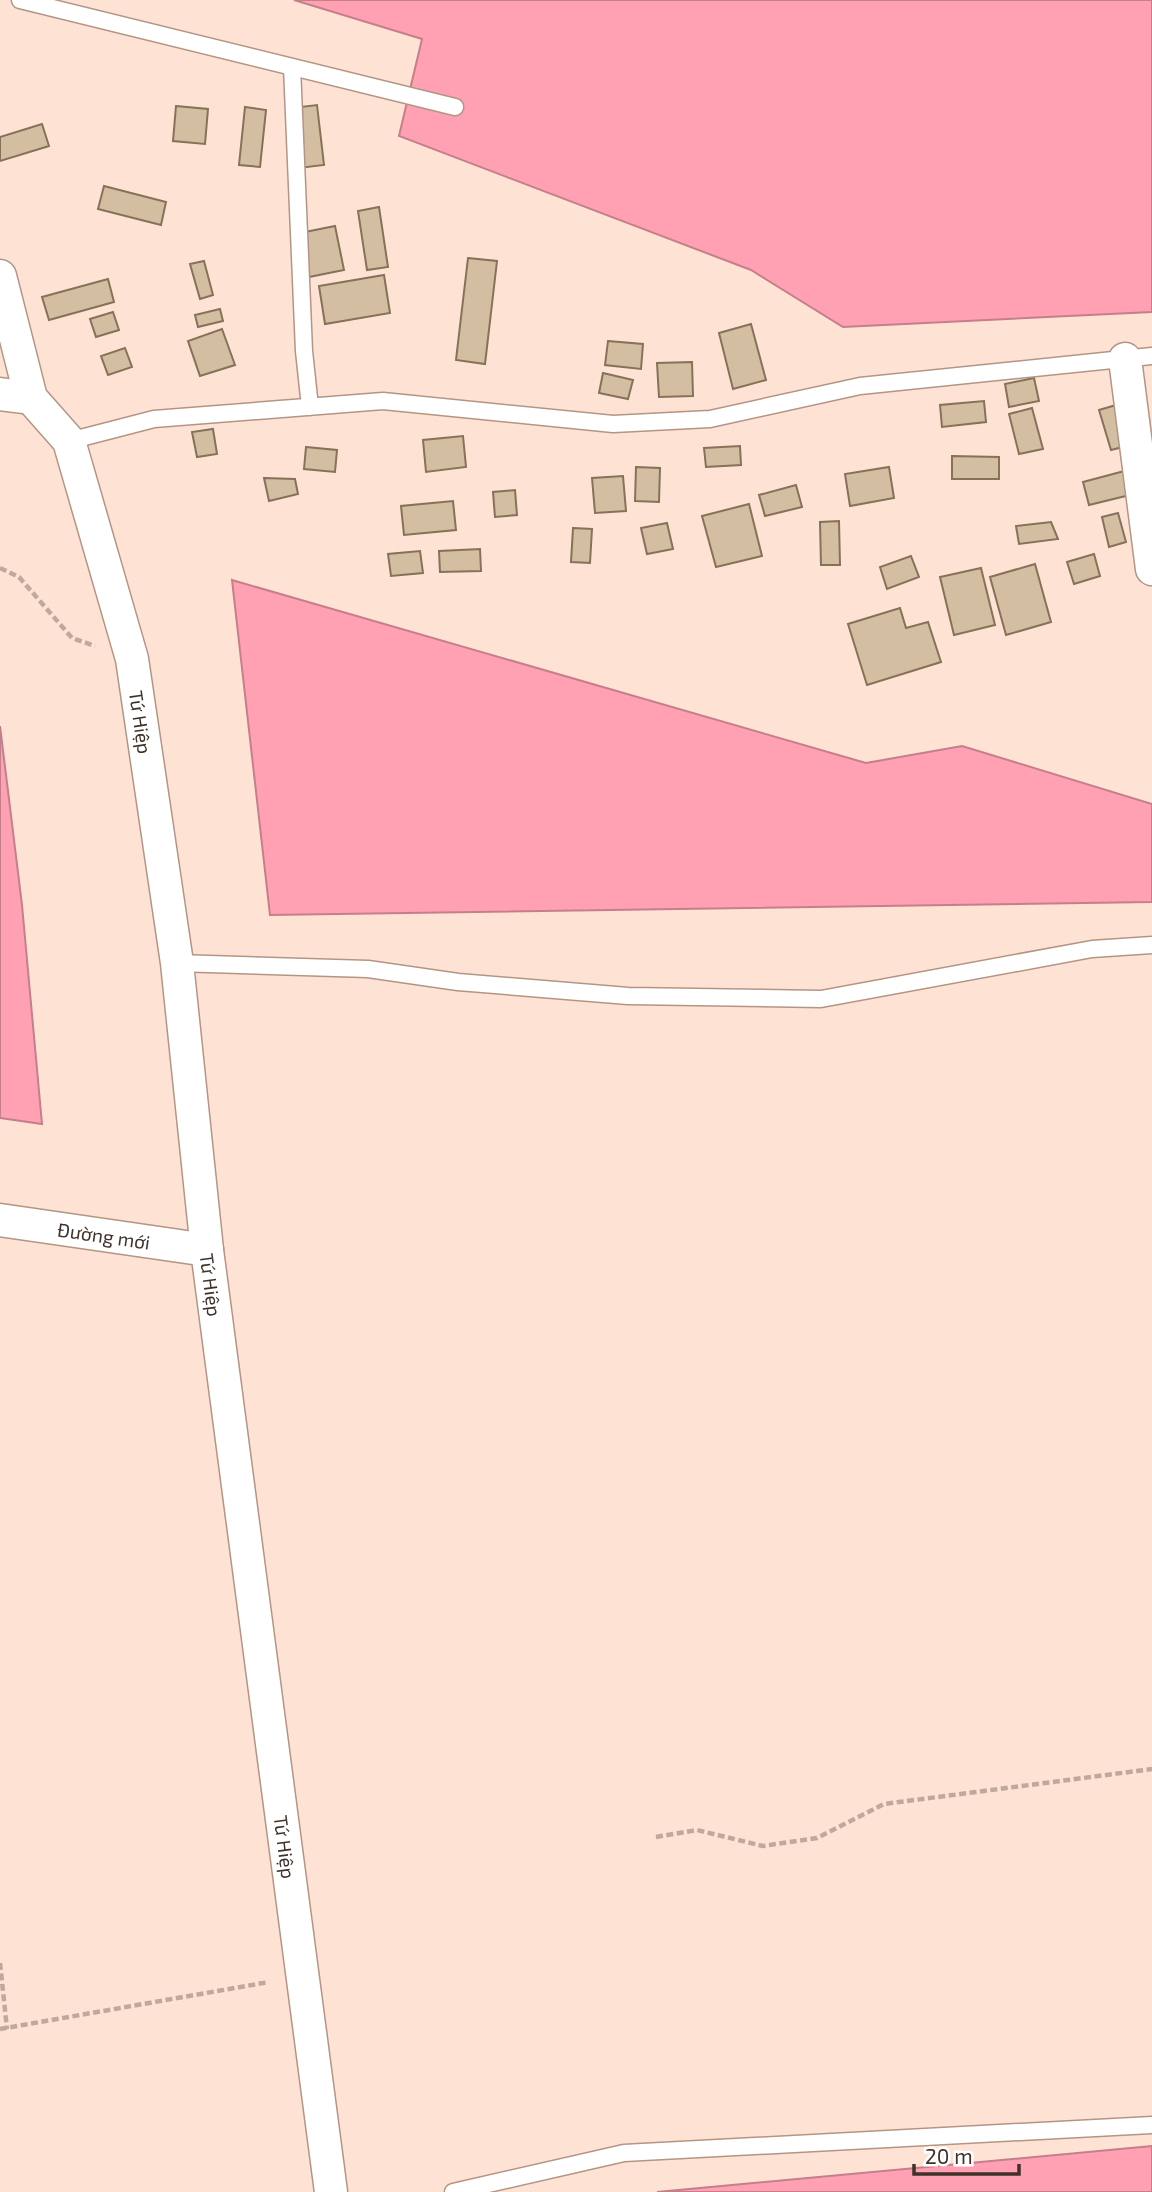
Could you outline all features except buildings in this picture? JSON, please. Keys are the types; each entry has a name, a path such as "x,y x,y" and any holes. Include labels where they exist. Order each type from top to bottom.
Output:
{"street":[{"path":"0,276 31,398 0,394"},
{"path":"1138,358 1152,569"},
{"name":"Tứ Hiệp","path":"31,398 69,441 132,659 177,963 207,1250 331,2192"},
{"name":"Đường mới","path":"0,1220 207,1250"}],"lane":[{"path":"20,0 455,107"},
{"path":"292,66 304,351 310,407"},
{"path":"69,441 154,419 383,401 613,424 696,420 860,386 1138,358"},
{"path":"177,963 368,969 458,982 628,996 821,999 1092,949 1152,945"},
{"path":"453,2192 624,2153 1152,2125"}],"path":[{"path":"0,568 19,577 72,638 132,659"},
{"path":"656,1837 697,1830 763,1846 817,1838 884,1804 1152,1769"},
{"path":"0,1963 7,2029"},
{"path":"0,2029 304,1975"}],"shaded area":[{"path":"294,0 1152,0 1152,312 843,327 751,270 399,136 422,39"},
{"path":"232,580 866,763 962,746 1152,804 1152,902 270,915"},
{"path":"0,726 22,905 42,1124 0,1118"},
{"path":"1152,2146 1152,2192 657,2192"}]}
